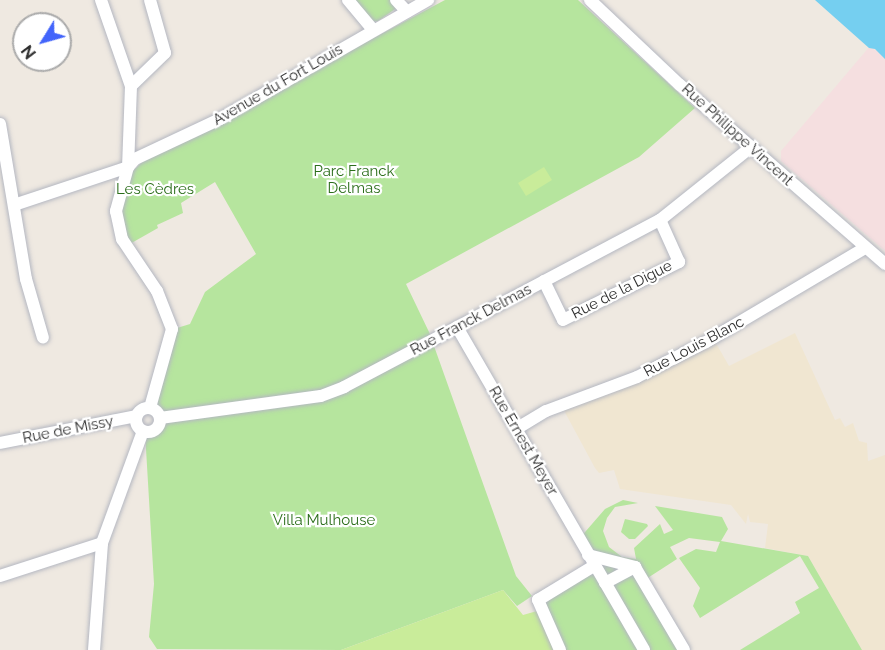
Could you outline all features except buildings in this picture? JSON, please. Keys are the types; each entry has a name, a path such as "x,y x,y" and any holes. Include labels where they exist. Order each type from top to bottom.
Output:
{"street":[{"path":"101,0 131,86 128,167 117,201 118,228 157,291 172,328 150,408 160,418 155,430 143,431"},
{"path":"131,86 165,53 150,0"},
{"path":"348,0 373,30"},
{"path":"396,0 407,12"},
{"name":"Avenue du Fort Louis","path":"14,205 128,167 135,159 220,119 428,0"},
{"name":"Rue Philippe Vincent","path":"590,1 751,147 885,264"},
{"path":"0,124 26,279 43,338"},
{"name":"Rue Franck Delmas","path":"160,418 321,396 660,220 751,147"},
{"name":"Rue de la Digue","path":"544,281 563,320 679,262 660,220"},
{"name":"Rue Louis Blanc","path":"516,429 546,411 637,378 865,248"},
{"name":"Rue Ernest Meyer","path":"457,327 644,650"},
{"name":"Rue de Missy","path":"0,443 136,416 150,408"},
{"path":"94,650 102,543 143,431 136,416"},
{"path":"0,576 102,543"},
{"path":"588,555 634,567 684,650"},
{"path":"560,650 538,600 594,566"},
{"path":"605,584 634,567"}],"shaded area":[{"path":"870,46 885,57 885,251 781,161 781,151"},
{"path":"795,333 835,420 840,418 845,427 853,423 859,441 867,443 868,461 885,455 885,650 862,650 808,556 765,548 768,524 750,522 748,514 746,524 731,505 620,489 614,470 599,473 595,468 561,405 713,338 729,366"}],"green space":[{"path":"351,0 391,0 398,7 378,21 370,22"},
{"path":"445,0 578,0 695,108 639,157 406,284 429,332 516,576 532,596 517,606 503,590 341,650 157,649 149,637 154,584 145,432 158,426 159,415 154,409 177,328 190,324 205,292 256,254 215,182 181,203 183,213 157,225 158,228 128,245 120,216 131,173 143,161"},
{"path":"544,167 552,180 526,196 518,183"},
{"path":"623,500 638,503 615,507 607,518 603,531 609,547 622,557 636,559 634,548 660,524 664,534 673,530 655,506 722,517 728,529 721,541 808,556 862,650 740,650 800,613 795,602 819,588 800,556 700,618 693,606 700,588 679,558 696,549 716,552 720,542 689,538 670,547 677,559 643,581 684,650 560,650 538,600 594,566 579,539 605,509"},
{"path":"625,519 648,526 635,539 629,539 621,532"},
{"path":"503,590 523,615 537,611 554,650 341,650"}],"water":[{"path":"815,0 885,0 885,59 875,49 869,48"}],"park label":[{"name":"Parc Franck Delmas","path":"354,180"},
{"name":"Les Cèdres","path":"155,190"},
{"name":"Villa Mulhouse","path":"324,521"}]}
